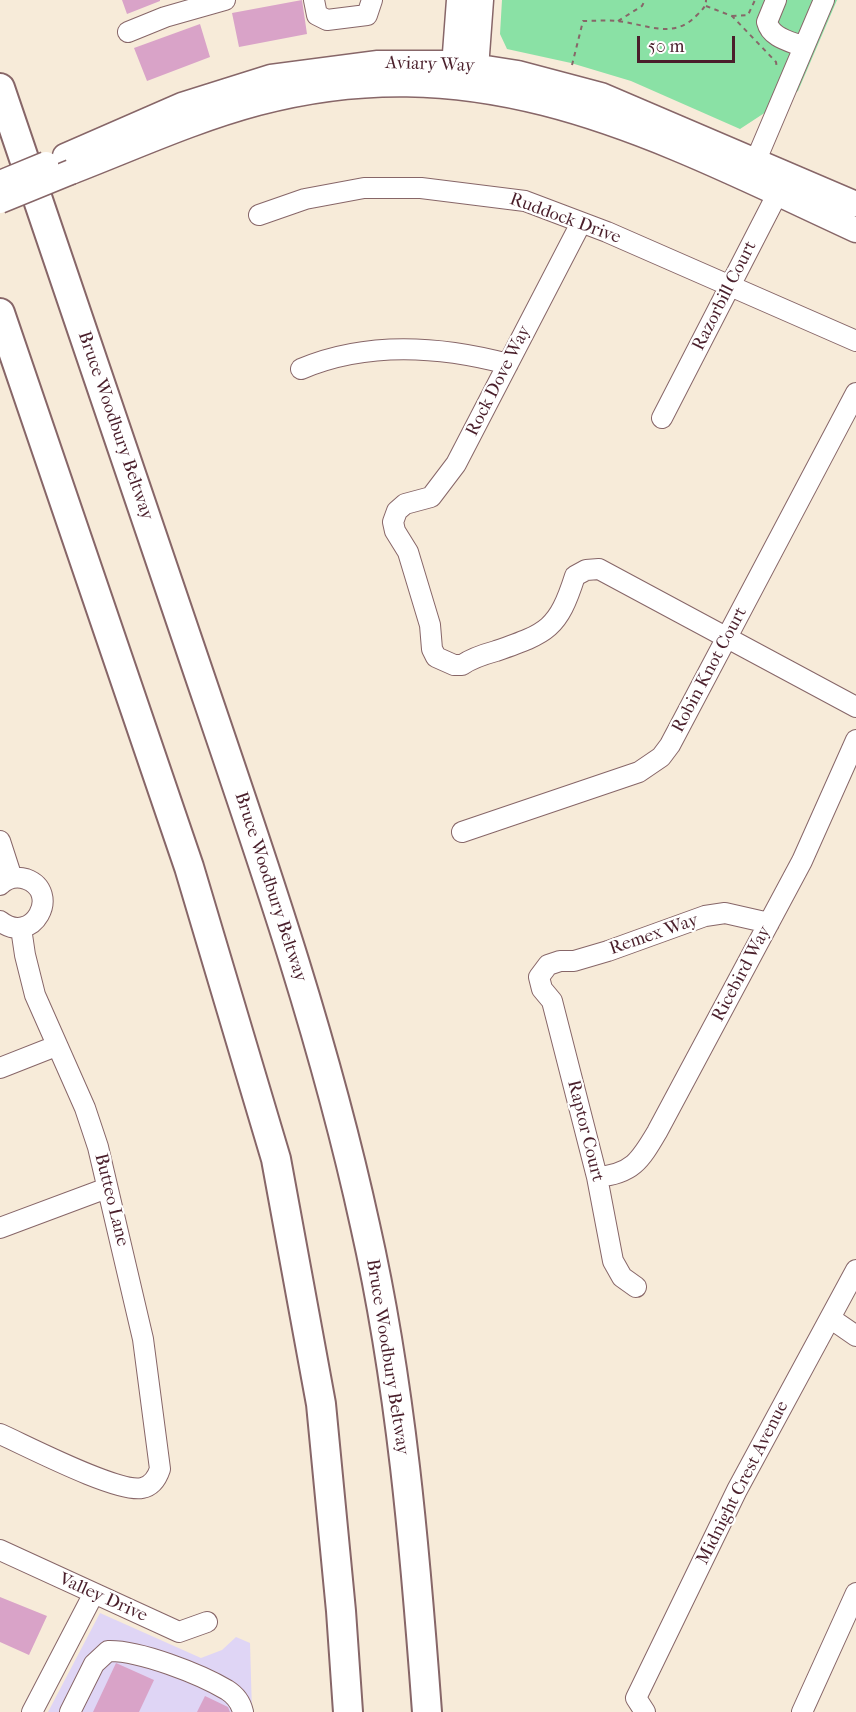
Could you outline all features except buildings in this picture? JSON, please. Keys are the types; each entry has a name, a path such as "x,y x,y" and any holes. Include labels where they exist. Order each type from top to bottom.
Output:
{"highway":[{"name":"Bruce Woodbury Beltway","path":"0,88 255,840 305,992 342,1126 367,1230 403,1453 417,1580 427,1712"},
{"path":"0,313 189,867 276,1159 321,1404 341,1611 348,1712"}],"main road":[{"path":"459,0 464,75"},
{"path":"464,75 481,0"},
{"name":"Aviary Way","path":"464,75 534,99 601,118 783,184 856,204"},
{"name":"Aviary Way","path":"0,183 284,97 464,75 539,77 601,95 756,160 783,184 856,230"},
{"name":"Aviary Way","path":"0,201 68,164"}],"street":[{"path":"128,32 178,6 225,0"},
{"path":"314,0 317,15 327,20 367,15 372,0"},
{"path":"776,0 767,22 770,30 804,47"},
{"path":"756,160 824,0"},
{"name":"Razorbill Court","path":"662,418 783,184"},
{"name":"Ruddock Drive","path":"259,215 305,199 364,188 421,188 525,201 856,341"},
{"name":"Rock Dove Way","path":"581,223 446,479 431,497 417,503 405,504 397,511 393,522 395,531 408,552 430,625 432,649 436,657 448,663 462,665 549,630 564,606 574,576 586,570 599,569 637,592 726,638"},
{"path":"301,369 346,354 385,350 449,351 508,364"},
{"name":"Robin Knot Court","path":"462,832 650,766 670,745 856,393"},
{"path":"726,638 856,707"},
{"name":"Ricebird Way","path":"597,1177 616,1175 628,1170 643,1155 802,861 856,740"},
{"path":"0,841 6,881 31,881 42,896 42,909 38,917 21,928 10,927 0,921"},
{"name":"Remex Way","path":"543,971 554,963 574,961 608,951 705,916 725,913 769,923"},
{"name":"Butteo Lane","path":"0,1434 119,1485 144,1488 157,1478 160,1456 150,1386 128,1272 91,1124 56,1046 29,975 21,928"},
{"name":"Raptor Court","path":"543,971 539,977 542,989 552,1001 597,1177 613,1261 622,1277 636,1287"},
{"path":"0,1068 56,1046"},
{"path":"0,1228 107,1188"},
{"name":"Midnight Crest Avenue","path":"641,1705 737,1490 856,1270"},
{"path":"830,1318 856,1336"},
{"name":"Valley Drive","path":"0,1550 179,1632 207,1622"},
{"path":"32,1712 93,1594"},
{"path":"802,1712 855,1597"},
{"path":"70,1712 94,1664 108,1651 124,1651 164,1663 227,1690 237,1698 243,1712"}],"path":[{"path":"618,21 642,6 645,0"},
{"path":"572,65 583,21 618,21 648,29 674,28 691,22 706,6 706,0"},
{"path":"706,6 732,16 748,15 755,0"},
{"path":"732,16 776,62 778,74 788,86"}],"shaded area":[{"path":"100,1613 201,1658 222,1650 236,1637 250,1643 252,1712 48,1712"}],"green space":[{"path":"502,0 837,0 798,91 740,129 631,81 571,63 507,49 500,34"}]}
